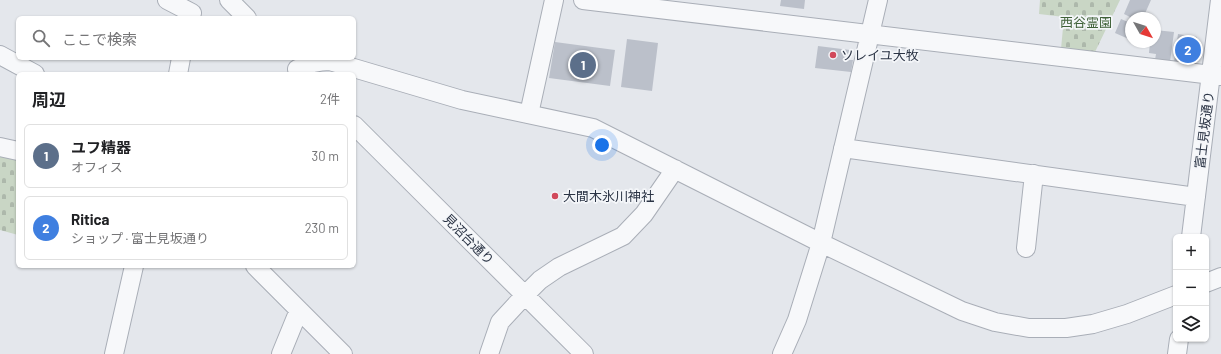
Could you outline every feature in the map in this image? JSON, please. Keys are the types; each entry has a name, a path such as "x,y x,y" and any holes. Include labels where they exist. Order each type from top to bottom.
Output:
{"street":[{"path":"167,0 192,10"},
{"path":"229,0 245,16"},
{"path":"529,114 554,0"},
{"path":"583,0 1216,75"},
{"path":"782,354 797,320 821,243 878,0"},
{"name":"富士見坂通り","path":"1191,234 1216,75 1220,0"},
{"path":"0,56 31,72"},
{"path":"178,72 181,60"},
{"path":"296,67 319,61 330,61 462,100 593,128 821,243 962,310 995,322 1029,328 1066,328 1093,324 1127,314 1173,296"},
{"name":"見沼台通り","path":"356,127 584,354"},
{"path":"0,147 16,151"},
{"path":"843,148 1196,197"},
{"path":"489,354 500,322 540,280 559,267 623,236 644,214 675,170"},
{"path":"1026,248 1034,174"},
{"path":"114,354 134,268"},
{"path":"257,268 343,354"},
{"path":"1209,282 1221,278"},
{"path":"281,354 299,310"},
{"path":"1177,354 1179,342"}],"green space":[{"name":"西谷霊園","path":"1040,0 1120,0 1095,52 1061,49 1064,17 1039,14"},
{"path":"0,153 16,157 16,234 0,230"}],"building":[{"path":"781,0 805,0 804,9 780,6"},
{"path":"1130,0 1151,0 1146,12 1125,12 1124,14"},
{"path":"1121,19 1125,21 1125,37 1115,33"},
{"path":"1161,31 1174,32 1170,62 1155,60 1156,54 1149,53 1149,48 1161,48"},
{"path":"1178,34 1197,37 1194,64 1174,62"},
{"path":"627,39 658,43 652,91 621,87"},
{"path":"555,42 615,50 610,86 549,78"},
{"name":"ソレイユ大牧","path":"818,46 850,50 849,60 853,60 851,72 815,68"}],"place":[{"name":"Ritica","path":"1188,50"},
{"name":"ソレイユ大牧","path":"833,55"},
{"name":"ユフ精器","path":"583,65"},
{"name":"大間木氷川神社","path":"555,196"}]}
